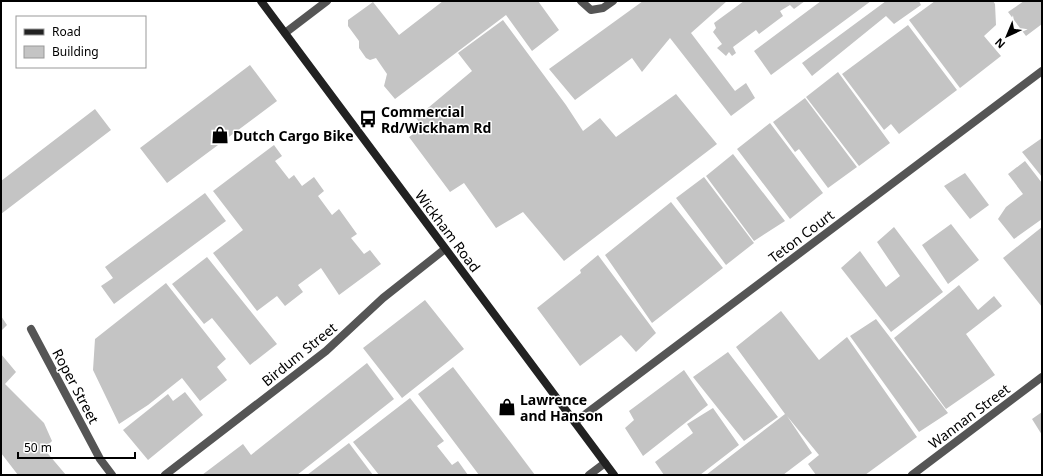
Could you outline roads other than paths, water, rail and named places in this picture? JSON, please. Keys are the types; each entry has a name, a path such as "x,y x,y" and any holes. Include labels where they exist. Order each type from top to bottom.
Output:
{"main road":[{"name":"Wickham Road","path":"261,1 614,475"}],"street":[{"path":"285,33 327,1"},
{"path":"581,1 591,10 603,8 613,1"},
{"name":"Teton Court","path":"575,422 1042,70"},
{"name":"Birdum Street","path":"165,475 326,351 383,298 445,249"},
{"name":"Roper Street","path":"31,329 100,459 112,475"},
{"name":"Wannan Street","path":"912,475 1042,377"},
{"path":"588,475 605,463"}],"place":[{"name":"Commercial Rd/Wickham Rd","path":"368,119"},
{"name":"Dutch Cargo Bike","path":"220,135"},
{"name":"Lawrence and Hanson","path":"507,407"}]}
